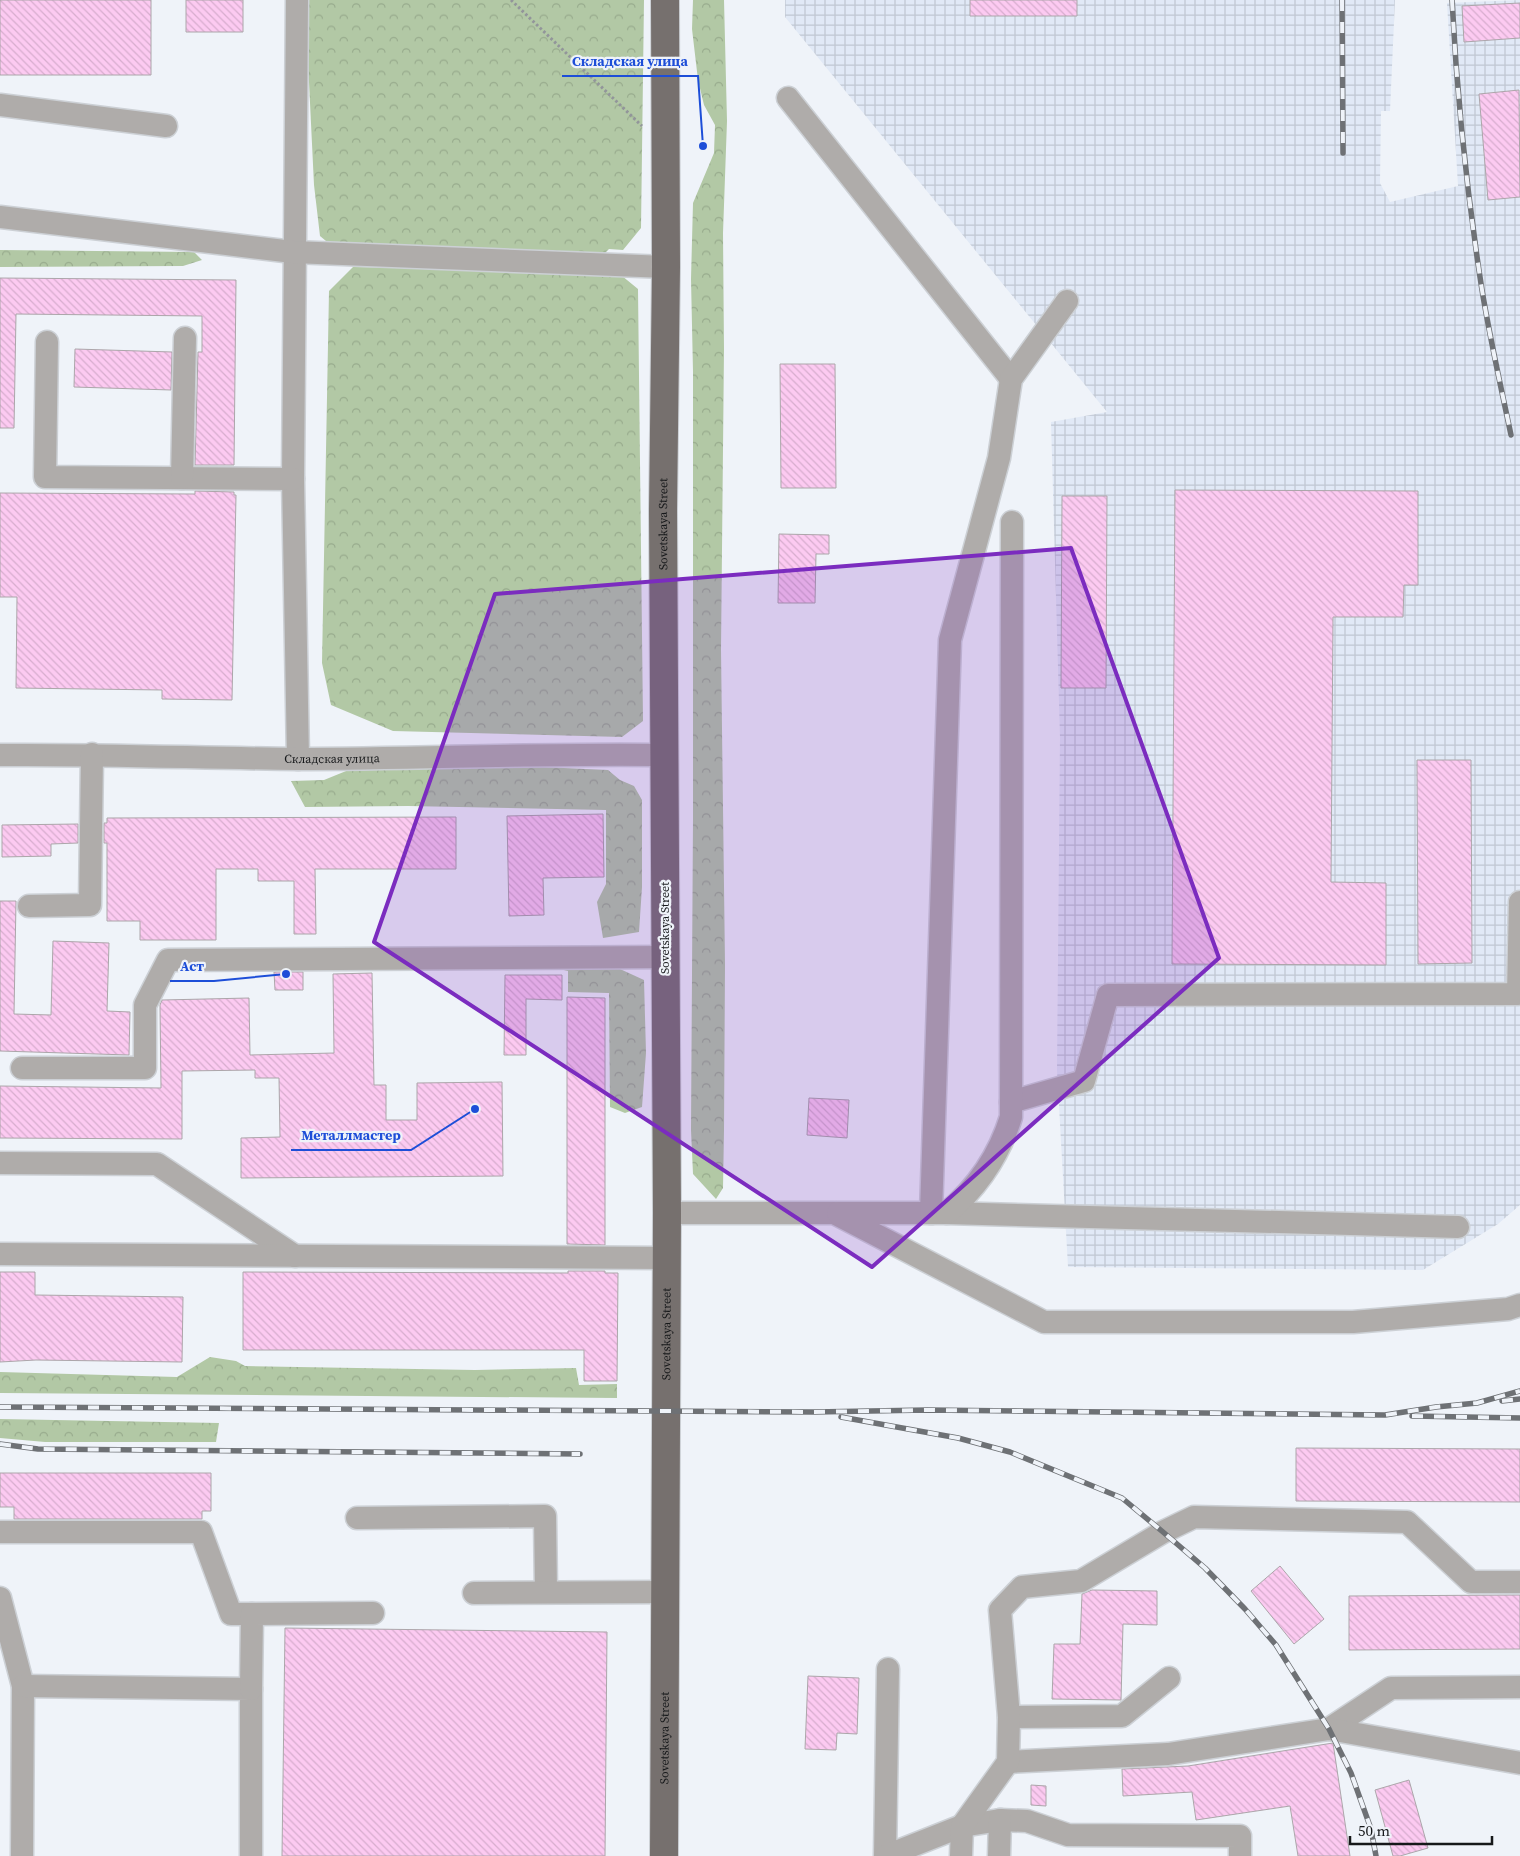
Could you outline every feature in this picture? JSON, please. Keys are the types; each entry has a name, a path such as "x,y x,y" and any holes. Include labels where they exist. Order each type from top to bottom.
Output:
{"main road":[{"name":"Sovetskaya Street","path":"664,1856 667,1213 664,755 665,0"}],"street":[{"path":"296,0 292,479 298,759"},
{"path":"788,98 1011,379"},
{"path":"0,105 166,126"},
{"path":"0,217 293,252 666,266"},
{"path":"939,1213 950,640 999,458 1011,379 1067,301"},
{"path":"182,478 185,338"},
{"path":"47,342 45,477 292,479"},
{"path":"939,1213 962,1201 984,1174 1003,1141 1010,1117 1012,522"},
{"path":"29,906 90,905 92,754"},
{"name":"Складская улица","path":"0,755 92,754 298,759 606,754 664,755"},
{"path":"1011,1102 1084,1081 1108,995 1518,994 1520,902"},
{"path":"22,1068 145,1068 145,1005 168,960 665,957"},
{"path":"0,1163 157,1164 295,1256"},
{"path":"667,1213 939,1213 1458,1227"},
{"path":"834,1213 1044,1322 1354,1322 1508,1309 1520,1305"},
{"path":"0,1254 666,1258"},
{"path":"357,1518 545,1516 546,1592"},
{"path":"961,1856 962,1826 1008,1762 1009,1717 1000,1610 1022,1587 1081,1581 1163,1532 1194,1517 1407,1522 1471,1582 1520,1582"},
{"path":"0,1532 201,1532 231,1614 373,1613"},
{"path":"474,1593 665,1592"},
{"path":"0,1598 23,1686 22,1856"},
{"path":"251,1856 252,1614"},
{"path":"888,1669 886,1856 962,1826 1000,1820 1028,1821 1068,1834 1240,1836 1240,1856"},
{"path":"1009,1717 1122,1716 1169,1678"},
{"path":"23,1686 251,1689"},
{"path":"1329,1729 1391,1688 1520,1687"},
{"path":"1008,1762 1168,1754 1329,1729 1520,1763"},
{"path":"999,1856 1000,1820"}],"path":[{"path":"511,0 647,130"}],"highlighted area":[{"path":"1071,548 1219,958 872,1267 374,942 495,594"}],"shaded area":[{"path":"785,0 1395,0 1390,111 1381,111 1380,183 1390,202 1458,186 1447,3 1520,0 1520,1205 1498,1224 1423,1270 1068,1267 1057,1070 1060,737 1051,422 1107,412 785,17"}],"green space":[{"path":"305,0 644,0 641,228 623,250 609,249 603,255 332,246 320,236 314,185"},
{"path":"693,0 724,0 727,121 723,233 724,349 721,650 725,964 724,1130 723,1188 716,1199 693,1174 691,1130 693,372 691,279 693,203 714,153 715,125 704,105 698,80 692,29"},
{"path":"0,250 194,252 202,260 183,266 0,267"},
{"path":"353,267 616,271 638,289 643,721 622,737 393,731 331,705 322,663 329,291"},
{"path":"495,765 608,770 620,780 634,786 642,800 642,887 639,932 603,938 597,902 606,884 606,810 408,806 305,807 291,781 324,780 351,769"},
{"path":"609,964 644,980 646,1053 642,1107 625,1113 610,1107 609,993 568,992 568,971 555,968"},
{"path":"210,1357 236,1361 245,1366 475,1370 576,1368 579,1385 617,1384 617,1398 0,1393 0,1372 177,1377"},
{"path":"0,1419 219,1423 216,1442 45,1442 0,1438"}],"building":[{"path":"0,0 151,0 151,75 0,75"},
{"path":"186,0 243,0 243,32 186,32"},
{"path":"970,0 1077,0 1077,16 970,16"},
{"path":"1520,3 1520,38 1464,42 1462,6"},
{"path":"1519,90 1520,197 1488,200 1479,94"},
{"path":"0,278 236,280 234,465 195,465 198,352 202,352 202,316 16,314 14,428 0,428"},
{"path":"75,349 172,352 171,390 74,387"},
{"path":"780,364 835,364 836,488 781,488"},
{"path":"1175,490 1418,491 1418,585 1404,585 1403,617 1333,617 1331,882 1386,883 1386,965 1172,964"},
{"path":"195,491 234,492 234,495 236,495 232,700 162,699 162,690 16,688 17,597 0,597 0,493 195,494"},
{"path":"1062,496 1107,496 1106,688 1061,688"},
{"path":"779,534 829,535 829,554 816,554 815,603 778,603"},
{"path":"1417,760 1471,760 1472,963 1418,964"},
{"path":"603,814 604,877 543,878 544,915 509,916 507,816"},
{"path":"456,817 456,869 315,869 316,934 294,934 294,881 258,881 258,869 216,869 216,940 140,940 140,921 107,921 107,843 104,843 104,823 107,823 107,818"},
{"path":"78,824 78,843 51,844 51,856 2,857 2,825"},
{"path":"0,901 16,901 14,1014 51,1015 53,941 109,943 107,1011 130,1012 129,1055 0,1051"},
{"path":"274,972 303,972 303,990 275,990"},
{"path":"372,973 374,1085 386,1085 386,1120 417,1120 417,1083 502,1082 503,1176 241,1178 241,1138 280,1137 279,1078 255,1078 255,1070 182,1071 182,1139 0,1138 0,1086 161,1088 160,1005 162,1000 249,998 250,1055 334,1053 333,974"},
{"path":"505,975 562,975 562,1000 526,999 526,1055 504,1055"},
{"path":"567,997 605,998 605,1245 567,1244"},
{"path":"809,1098 849,1100 847,1138 807,1135"},
{"path":"568,1271 618,1273 617,1381 584,1381 584,1350 243,1350 243,1272 568,1273"},
{"path":"0,1272 35,1272 35,1295 183,1297 182,1362 36,1360 0,1362"},
{"path":"1296,1448 1520,1449 1520,1502 1296,1501"},
{"path":"0,1473 211,1473 211,1511 202,1511 202,1519 14,1519 14,1507 0,1507"},
{"path":"1280,1566 1324,1619 1294,1644 1251,1591"},
{"path":"1092,1590 1157,1591 1157,1625 1123,1624 1121,1700 1052,1699 1054,1644 1080,1644 1082,1594"},
{"path":"1520,1595 1520,1649 1349,1650 1349,1596"},
{"path":"285,1628 607,1632 605,1856 282,1856"},
{"path":"808,1676 859,1678 857,1734 837,1733 836,1750 805,1749"},
{"path":"1333,1743 1350,1856 1298,1856 1290,1806 1196,1820 1192,1792 1123,1796 1122,1769 1188,1766"},
{"path":"1409,1780 1428,1848 1400,1856 1393,1856 1375,1790"},
{"path":"1031,1785 1046,1786 1046,1806 1031,1805"}],"railway":[{"path":"1342,0 1343,153"},
{"path":"1452,0 1467,182 1485,308 1511,435"},
{"path":"0,1407 814,1412 927,1410 1385,1415 1477,1403 1520,1391"},
{"path":"1502,1401 1520,1399"},
{"path":"1412,1416 1520,1418"},
{"path":"841,1417 958,1438 1010,1452 1122,1498 1205,1568 1245,1609 1276,1645 1329,1729 1351,1773 1371,1829 1376,1856"},
{"path":"0,1444 38,1449 580,1454"}],"place":[{"name":"Складская улица","path":"703,146"},
{"name":"Аст","path":"286,974"},
{"name":"Металлмастер","path":"475,1109"}]}
